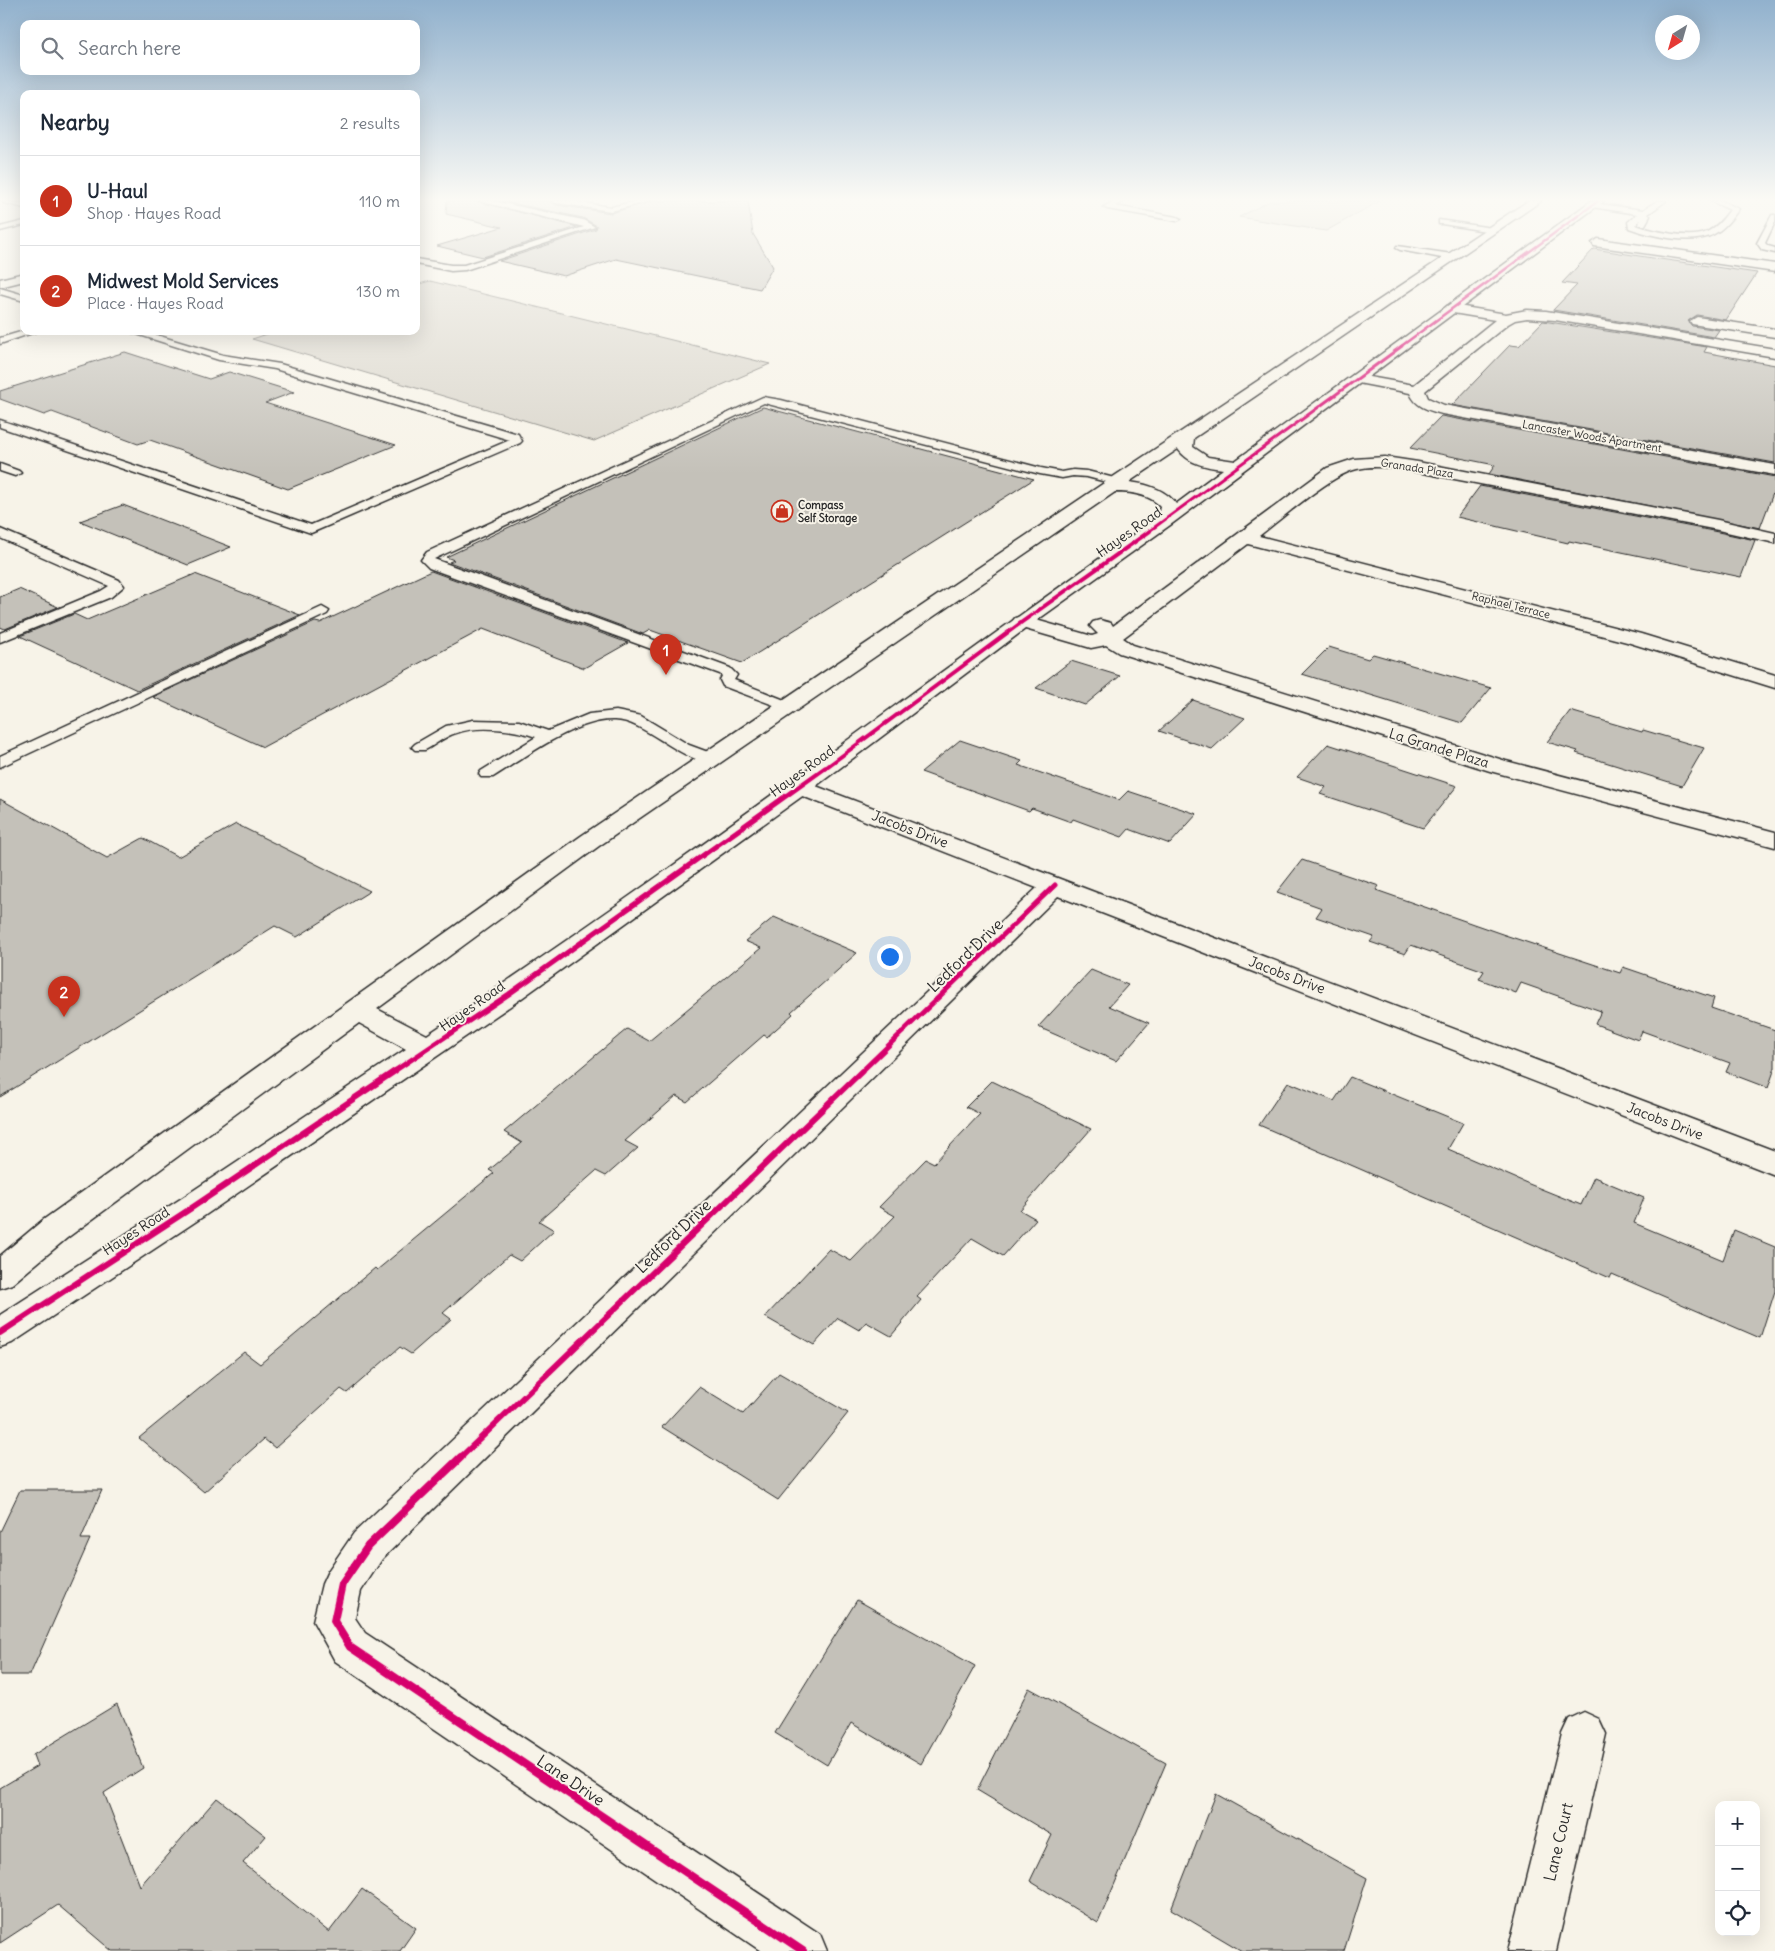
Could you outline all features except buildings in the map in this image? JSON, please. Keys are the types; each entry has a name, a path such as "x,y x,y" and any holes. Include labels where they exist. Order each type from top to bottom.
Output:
{"street":[{"path":"0,1275 63,1223 590,841 1114,484 1400,292"},
{"name":"Hayes Road","path":"0,1333 429,1049 800,787 1041,608 1167,519 1358,379 1472,292"},
{"path":"1452,309 1506,318 1531,315 1554,316 1775,353"},
{"path":"1358,379 1417,390 1506,318"},
{"path":"1683,318 1775,333"},
{"name":"Lancaster Woods Apartment","path":"1417,390 1422,401 1434,407 1775,470"},
{"path":"1186,436 1185,448 1195,458 1212,463 1239,466"},
{"name":"Granada Plaza","path":"1110,638 1345,465 1372,461 1418,467 1718,525 1775,538"},
{"path":"1114,484 1162,498 1169,506 1167,519"},
{"name":"Raphael Terrace","path":"1245,538 1574,621 1775,682"},
{"name":"La Grande Plaza","path":"1041,608 1104,627 1110,638 1126,650 1443,750 1775,840"},
{"path":"1022,622 1091,642 1110,638"},
{"name":"Jacobs Drive","path":"800,787 1775,1163"},
{"name":"Ledford Drive","path":"334,1621 342,1584 368,1546 1055,885"},
{"path":"357,1010 429,1049"},
{"name":"Lane Drive","path":"334,1621 350,1647 803,1951"},
{"name":"Lane Court","path":"1532,1951 1584,1734"}],"lane":[{"path":"4,292 20,297"},
{"path":"2,339 20,334"},
{"path":"0,423 311,528 516,441 514,436 276,366 222,358 145,335"},
{"path":"787,706 728,683 727,680 730,676 725,671 434,565 427,560 431,554 763,400 786,404 1040,471 1062,475 1072,473 1087,474 1114,484"},
{"path":"0,467 15,473"},
{"path":"0,533 117,586 106,594 0,638"},
{"path":"0,762 322,611"},
{"path":"486,774 548,736 594,717 616,715 636,719 684,748 710,758"},
{"path":"420,747 451,729 473,725 519,726 548,736"}],"shaded area":[{"path":"420,292 475,292 770,364 594,441 252,339 264,335 420,335"}],"cycle path":[{"path":"0,1333 193,1207 509,994 800,787 1022,622 1167,519 1475,292"},
{"path":"803,1951 350,1647 334,1621 342,1584 368,1546 1055,885"}],"place":[{"name":"Compass Self Storage","path":"782,511"},
{"name":"U-Haul","path":"666,675"},
{"name":"Midwest Mold Services","path":"64,1017"}]}
